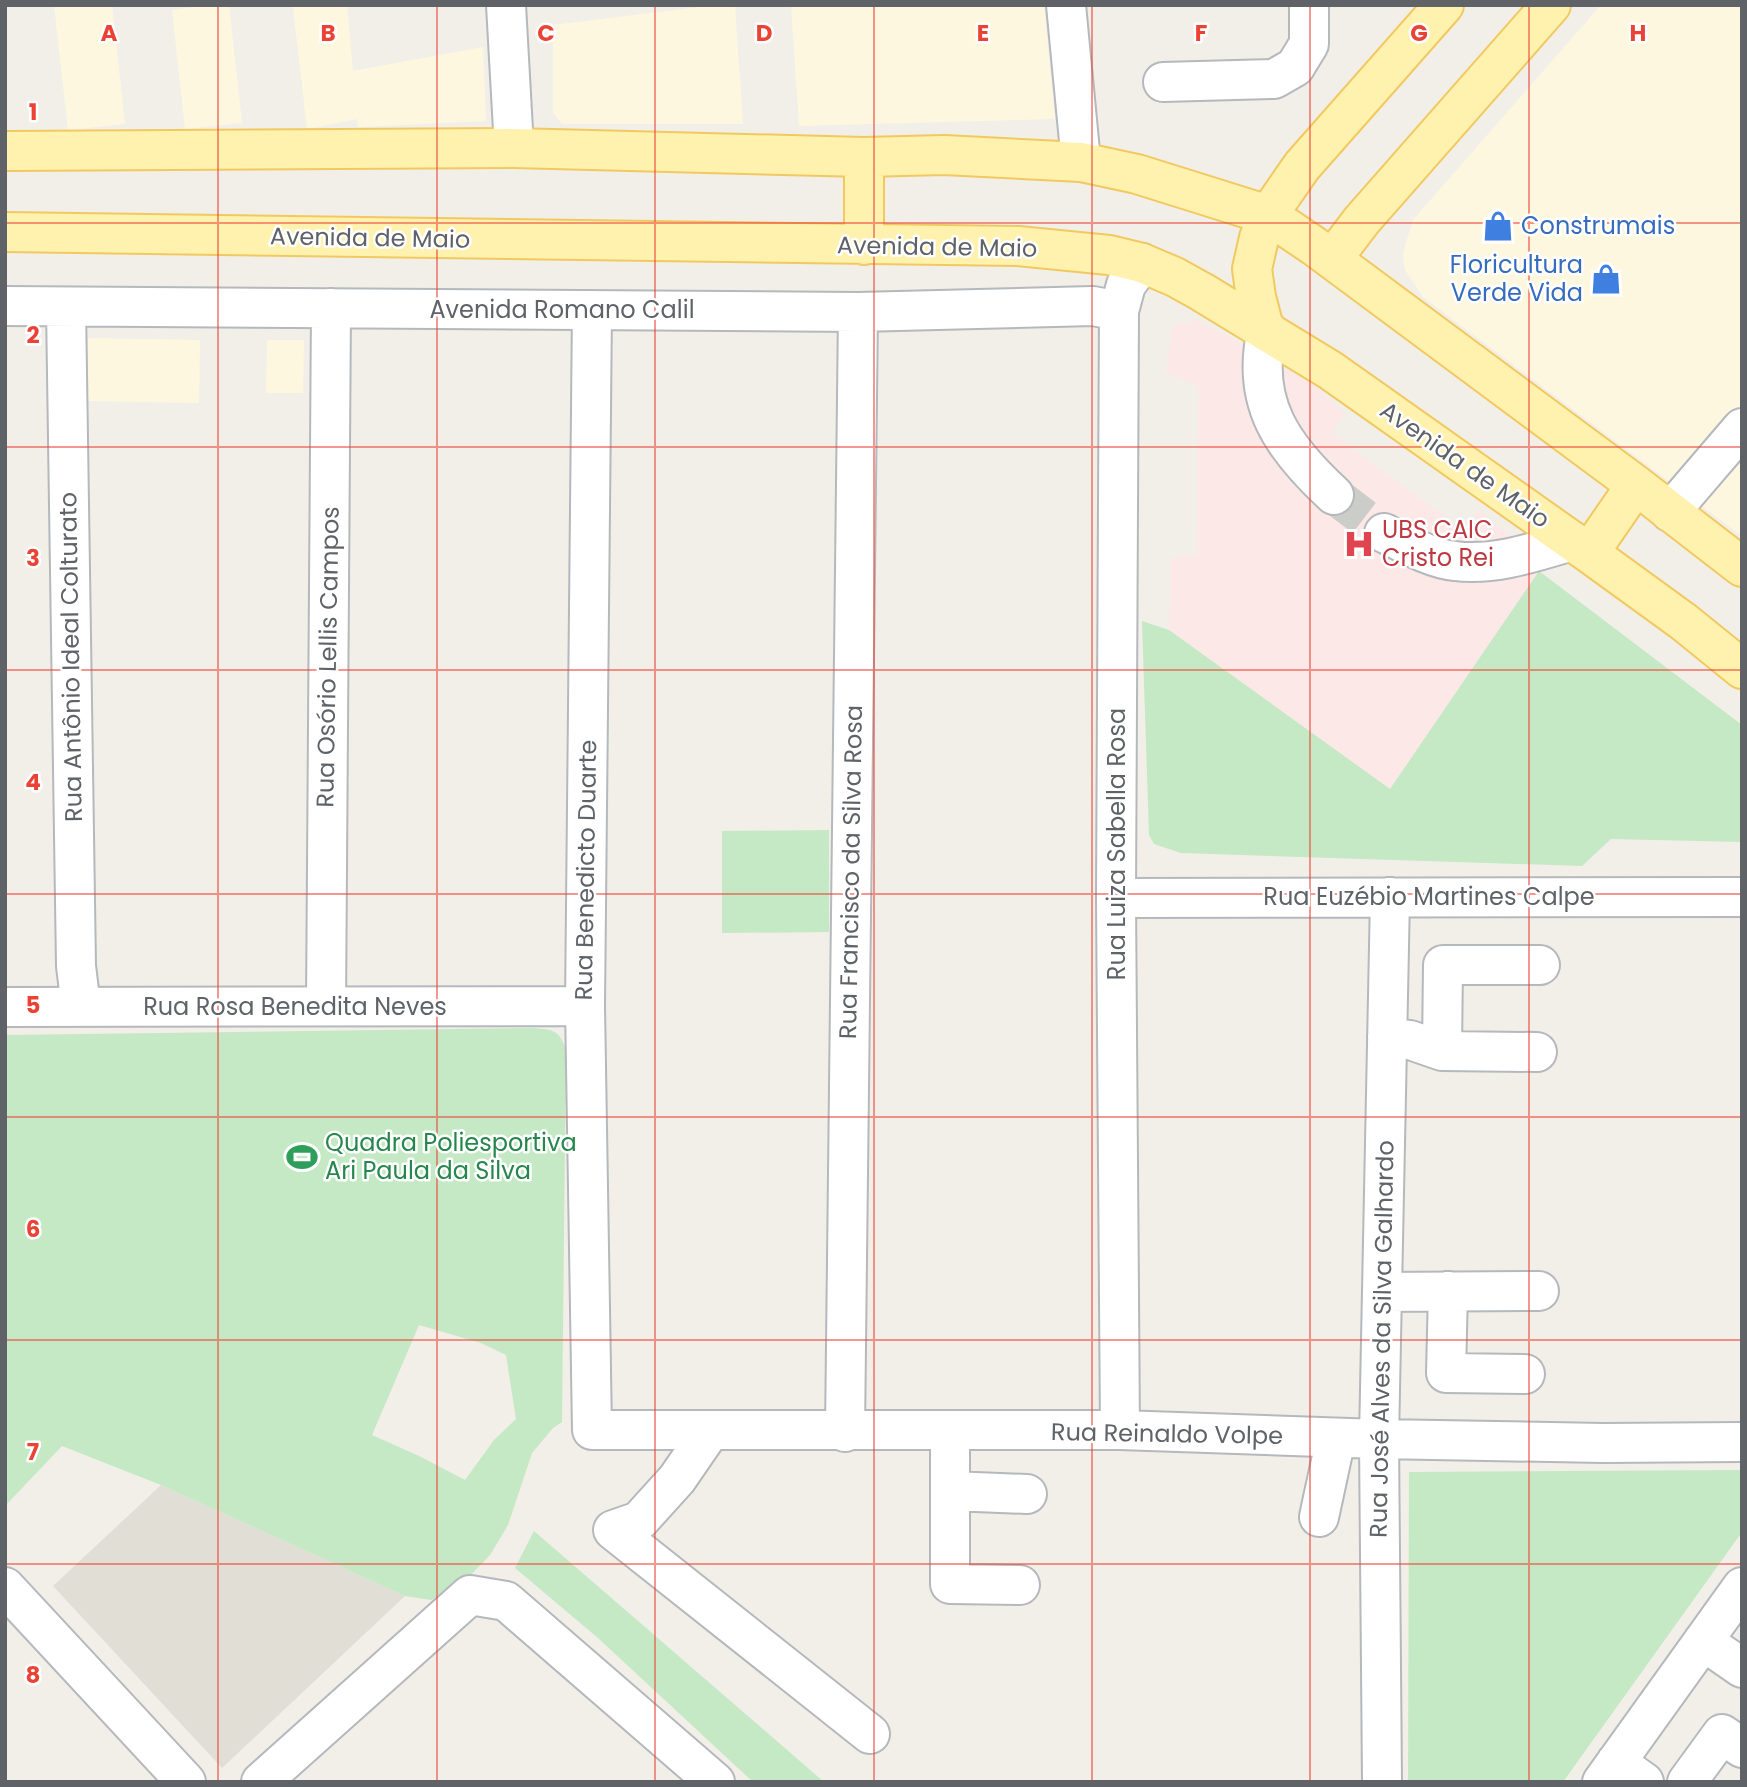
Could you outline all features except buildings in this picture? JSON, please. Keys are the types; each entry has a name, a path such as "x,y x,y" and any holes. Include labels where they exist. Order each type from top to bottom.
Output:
{"main road":[{"path":"1266,329 1256,297 1252,269 1259,237 1268,215 1302,166 1444,5"},
{"path":"1333,258 1362,220 1550,5"},
{"path":"5,151 514,148 864,157 944,155 1081,162 1137,174 1268,215 1333,258 1742,567"},
{"path":"864,157 864,245"},
{"name":"Avenida de Maio","path":"5,232 1017,246 1109,255 1142,263 1175,277 1266,329 1330,370 1684,622 1742,669"},
{"path":"1580,547 1636,485"}],"street":[{"path":"506,5 514,148"},
{"path":"1066,5 1081,162"},
{"path":"1163,82 1274,79 1295,67 1310,44 1310,5"},
{"name":"Rua Luiza Sabella Rosa","path":"1120,1430 1116,898 1119,311 1126,285 1142,263"},
{"name":"Avenida Romano Calil","path":"5,306 858,312 1093,306 1119,311"},
{"name":"Rua Antônio Ideal Colturato","path":"66,307 76,966 81,1007"},
{"name":"Rua Osório Lellis Campos","path":"326,1006 331,308"},
{"name":"Rua Benedicto Duarte","path":"592,310 585,1006 592,1430"},
{"name":"Rua Francisco da Silva Rosa","path":"845,1432 858,312"},
{"path":"1266,329 1263,375 1268,408 1280,435 1304,467 1335,495"},
{"path":"1670,512 1742,428"},
{"path":"1384,533 1413,547 1454,561 1497,560 1580,547"},
{"name":"Rua José Alves da Silva Galhardo","path":"1382,1782 1378,1439 1390,897"},
{"name":"Rua Euzébio Martines Calpe","path":"1116,898 1742,897"},
{"path":"1441,1051 1443,965 1540,965"},
{"name":"Rua Rosa Benedita Neves","path":"5,1007 585,1006"},
{"path":"1387,1037 1410,1040 1441,1051 1536,1052"},
{"path":"1448,1291 1446,1373 1525,1374"},
{"path":"1382,1292 1538,1291"},
{"name":"Rua Reinaldo Volpe","path":"592,1430 1120,1430 1378,1439 1603,1443 1742,1442"},
{"path":"710,1431 677,1479 639,1521 600,1519 870,1734"},
{"path":"950,1432 950,1584 1020,1585"},
{"path":"1319,1517 1336,1438"},
{"path":"951,1491 1027,1494"},
{"path":"5,1587 186,1782"},
{"path":"1621,1775 1703,1641 1742,1587"},
{"path":"261,1782 470,1595 506,1601 715,1782"},
{"path":"1703,1641 1742,1668"},
{"path":"1687,1782 1722,1734 1742,1748"}],"shaded area":[{"path":"54,5 112,5 125,124 68,130"},
{"path":"229,5 242,123 185,129 172,10"},
{"path":"347,5 353,71 483,47 486,121 358,127 357,119 307,129 293,7"},
{"path":"715,5 735,5 743,124 562,124 553,113 553,25"},
{"path":"791,5 1044,5 1055,119 799,126"},
{"path":"1601,5 1742,5 1742,536 1423,297 1405,270 1403,253 1413,220"},
{"name":"UBS CAIC Cristo Rei","path":"1197,320 1312,383 1344,414 1331,433 1465,531 1479,509 1544,564 1390,789 1169,630 1171,557 1197,556 1198,387 1166,372 1172,326"},
{"path":"88,338 200,340 199,403 87,401"},
{"path":"267,340 304,340 303,393 266,393"},
{"path":"161,1485 405,1596 222,1768 53,1586"}],"green space":[{"path":"1539,571 1742,725 1742,842 1611,839 1582,866 1181,853 1154,844 1149,835 1142,621 1169,630 1390,789"},
{"path":"829,830 829,932 722,933 722,831"},
{"path":"533,1028 558,1034 566,1050 562,1422 553,1428 532,1453 508,1525 490,1555 464,1582 431,1600 405,1596 161,1485 62,1446 5,1506 5,1035","holes":["419,1325 481,1343 506,1355 516,1419 494,1440 465,1480 372,1435"]},
{"path":"1742,1470 1742,1532 1563,1782 1408,1782 1409,1472"},
{"path":"534,1531 824,1782 753,1782 598,1638 515,1568"}],"tunnel":[{"path":"1334,495 1384,533"}],"place":[{"name":"Construmais","path":"1498,226"},
{"name":"Floricultura Verde Vida","path":"1606,279"},
{"name":"UBS CAIC Cristo Rei","path":"1359,544"},
{"name":"Quadra Poliesportiva Ari Paula da Silva","path":"302,1157"}]}
